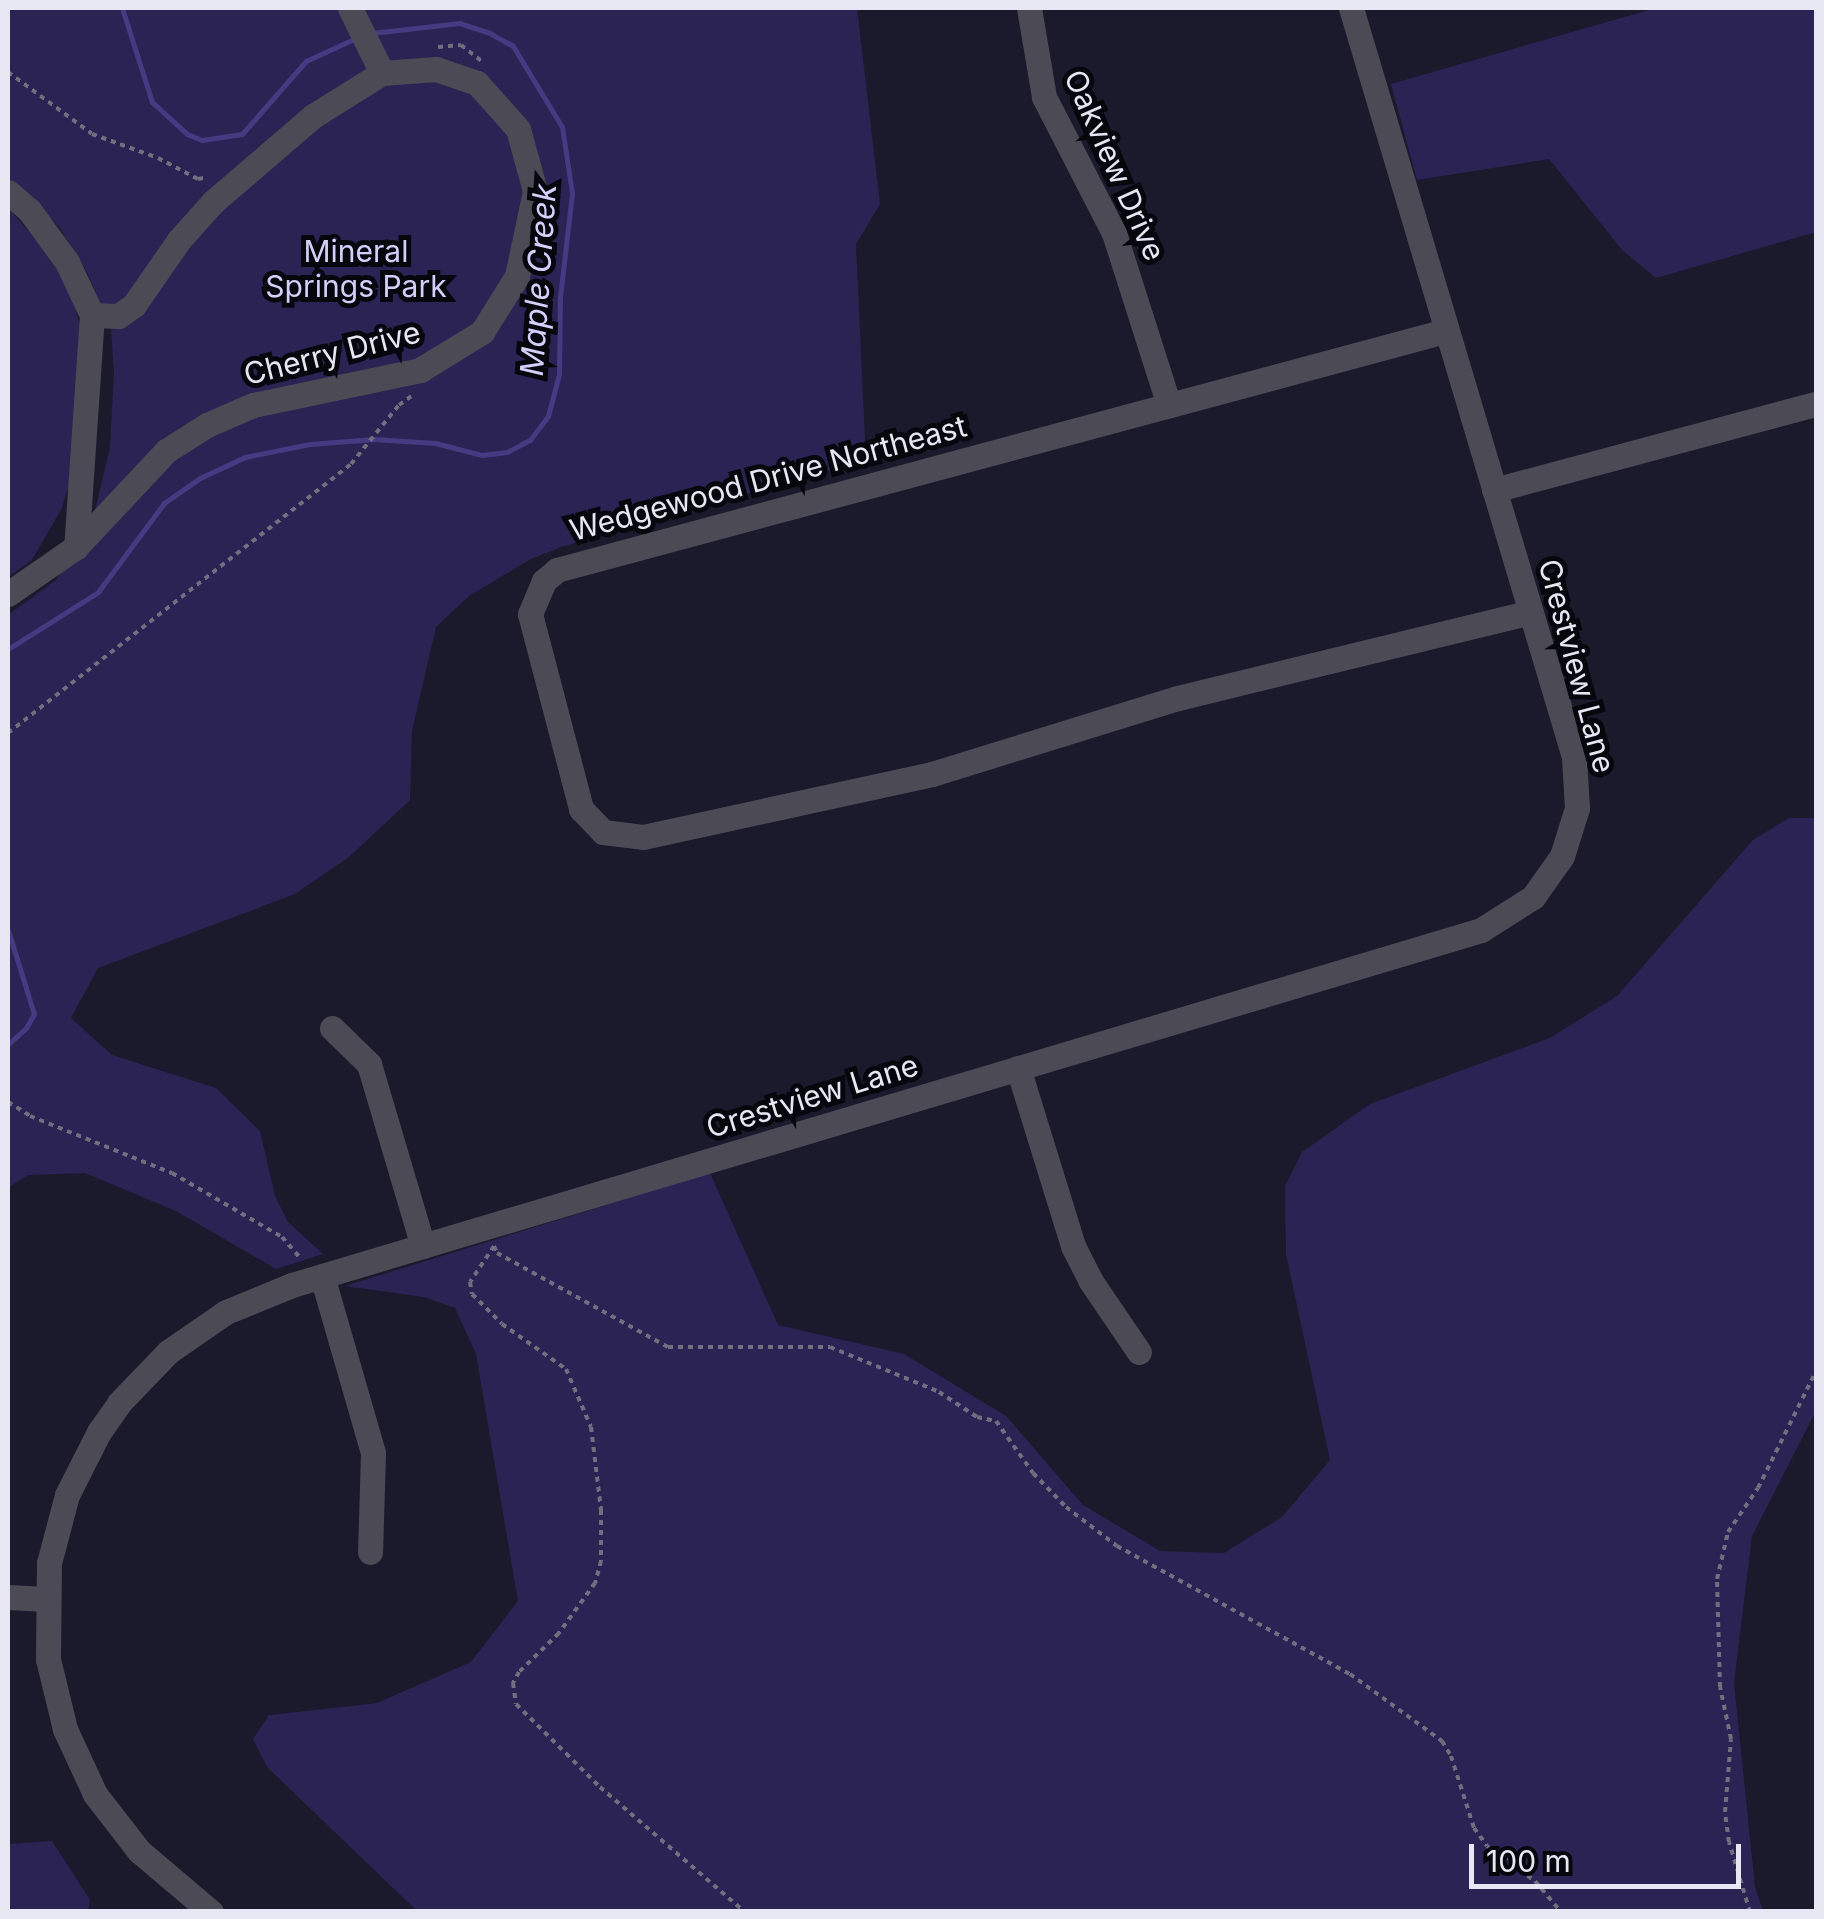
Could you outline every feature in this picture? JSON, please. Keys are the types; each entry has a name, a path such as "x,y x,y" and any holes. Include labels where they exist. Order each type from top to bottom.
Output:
{"street":[{"name":"Oakview Drive","path":"1029,8 1044,98 1114,232 1168,405"},
{"name":"Crestview Lane","path":"211,1912 138,1852 95,1794 78,1762 54,1694 46,1598 49,1563 67,1495 81,1462 119,1402 168,1352 196,1330 314,1270 422,1246 489,1237 1018,1068 1481,930 1532,898 1549,878 1572,833 1578,782 1351,8"},
{"path":"352,9 378,64"},
{"name":"Cherry Drive","path":"8,594 76,547 166,451 207,424 252,405 420,370 482,332 517,276 535,191 518,129 477,83 436,69 378,64 213,202 179,240 134,305 118,316 92,315"},
{"path":"8,192 28,210 67,262 92,315 76,547"},
{"name":"Wedgewood Drive Northeast","path":"1445,331 556,570 544,581 530,614 581,809 603,832 632,839 868,789 1178,698 1530,612"},
{"path":"1494,490 1816,404"},
{"path":"332,1028 369,1064 422,1246"},
{"path":"1018,1068 1073,1246 1090,1280 1139,1352"},
{"path":"314,1270 373,1453 370,1552"},
{"path":"8,1596 46,1598"}],"path":[{"path":"426,48 461,45 495,72"},
{"path":"8,72 92,134 158,158 198,179 212,176"},
{"path":"8,732 350,464 399,405 427,387"},
{"path":"8,1102 30,1116 172,1174 282,1236 314,1270"},
{"path":"489,1237 470,1282 472,1294 502,1324 566,1368 591,1427 601,1510 601,1561 595,1583 559,1633 519,1672 513,1683 516,1704 600,1787 745,1912"},
{"path":"489,1237 497,1253 668,1347 830,1347 939,1392 977,1417 996,1420 1033,1473 1066,1507 1117,1546 1350,1674 1442,1740 1474,1828 1487,1846 1535,1881 1562,1912"},
{"path":"1750,1912 1728,1842 1731,1739 1720,1687 1717,1579 1728,1532 1758,1488 1816,1371"}],"green space":[{"name":"Mineral Springs Park","path":"8,8 857,8 880,204 856,244 866,460 561,547 531,559 469,596 436,627 412,731 410,800 349,857 295,894 98,968 71,1018 112,1055 216,1088 260,1131 275,1196 288,1222 323,1254 276,1269 176,1211 85,1173 28,1175 8,1188 8,615 56,580 93,519 110,447 114,372 111,329 87,272 59,227 8,178"},
{"path":"1656,8 1816,8 1816,232 1656,278 1623,251 1549,159 1417,180 1391,84"},
{"path":"8,208 66,274 80,325 90,416 62,508 32,560 8,577"},
{"path":"1789,818 1816,818 1816,1411 1752,1536 1734,1683 1755,1887 1763,1911 417,1911 267,1767 253,1739 269,1715 377,1703 471,1662 518,1601 476,1354 455,1308 424,1297 345,1286 710,1173 778,1325 904,1354 1006,1416 1083,1505 1160,1551 1224,1553 1282,1517 1330,1460 1286,1254 1285,1186 1302,1152 1370,1104 1550,1038 1617,996 1753,840"},
{"path":"52,1841 90,1900 88,1911 8,1911 8,1844"}],"waterway":[{"name":"Maple Creek","path":"122,8 152,102 187,134 202,140 242,134 306,61 356,38"},
{"name":"Maple Creek","path":"8,649 98,592 164,503 200,478 245,457 310,444 374,439 435,443 482,455 507,452 530,440 548,416 559,374 560,297 572,193 562,127 513,46 490,33 460,23 372,33"},
{"name":"Maple Creek","path":"8,930 34,1014 26,1028 8,1044"}]}
